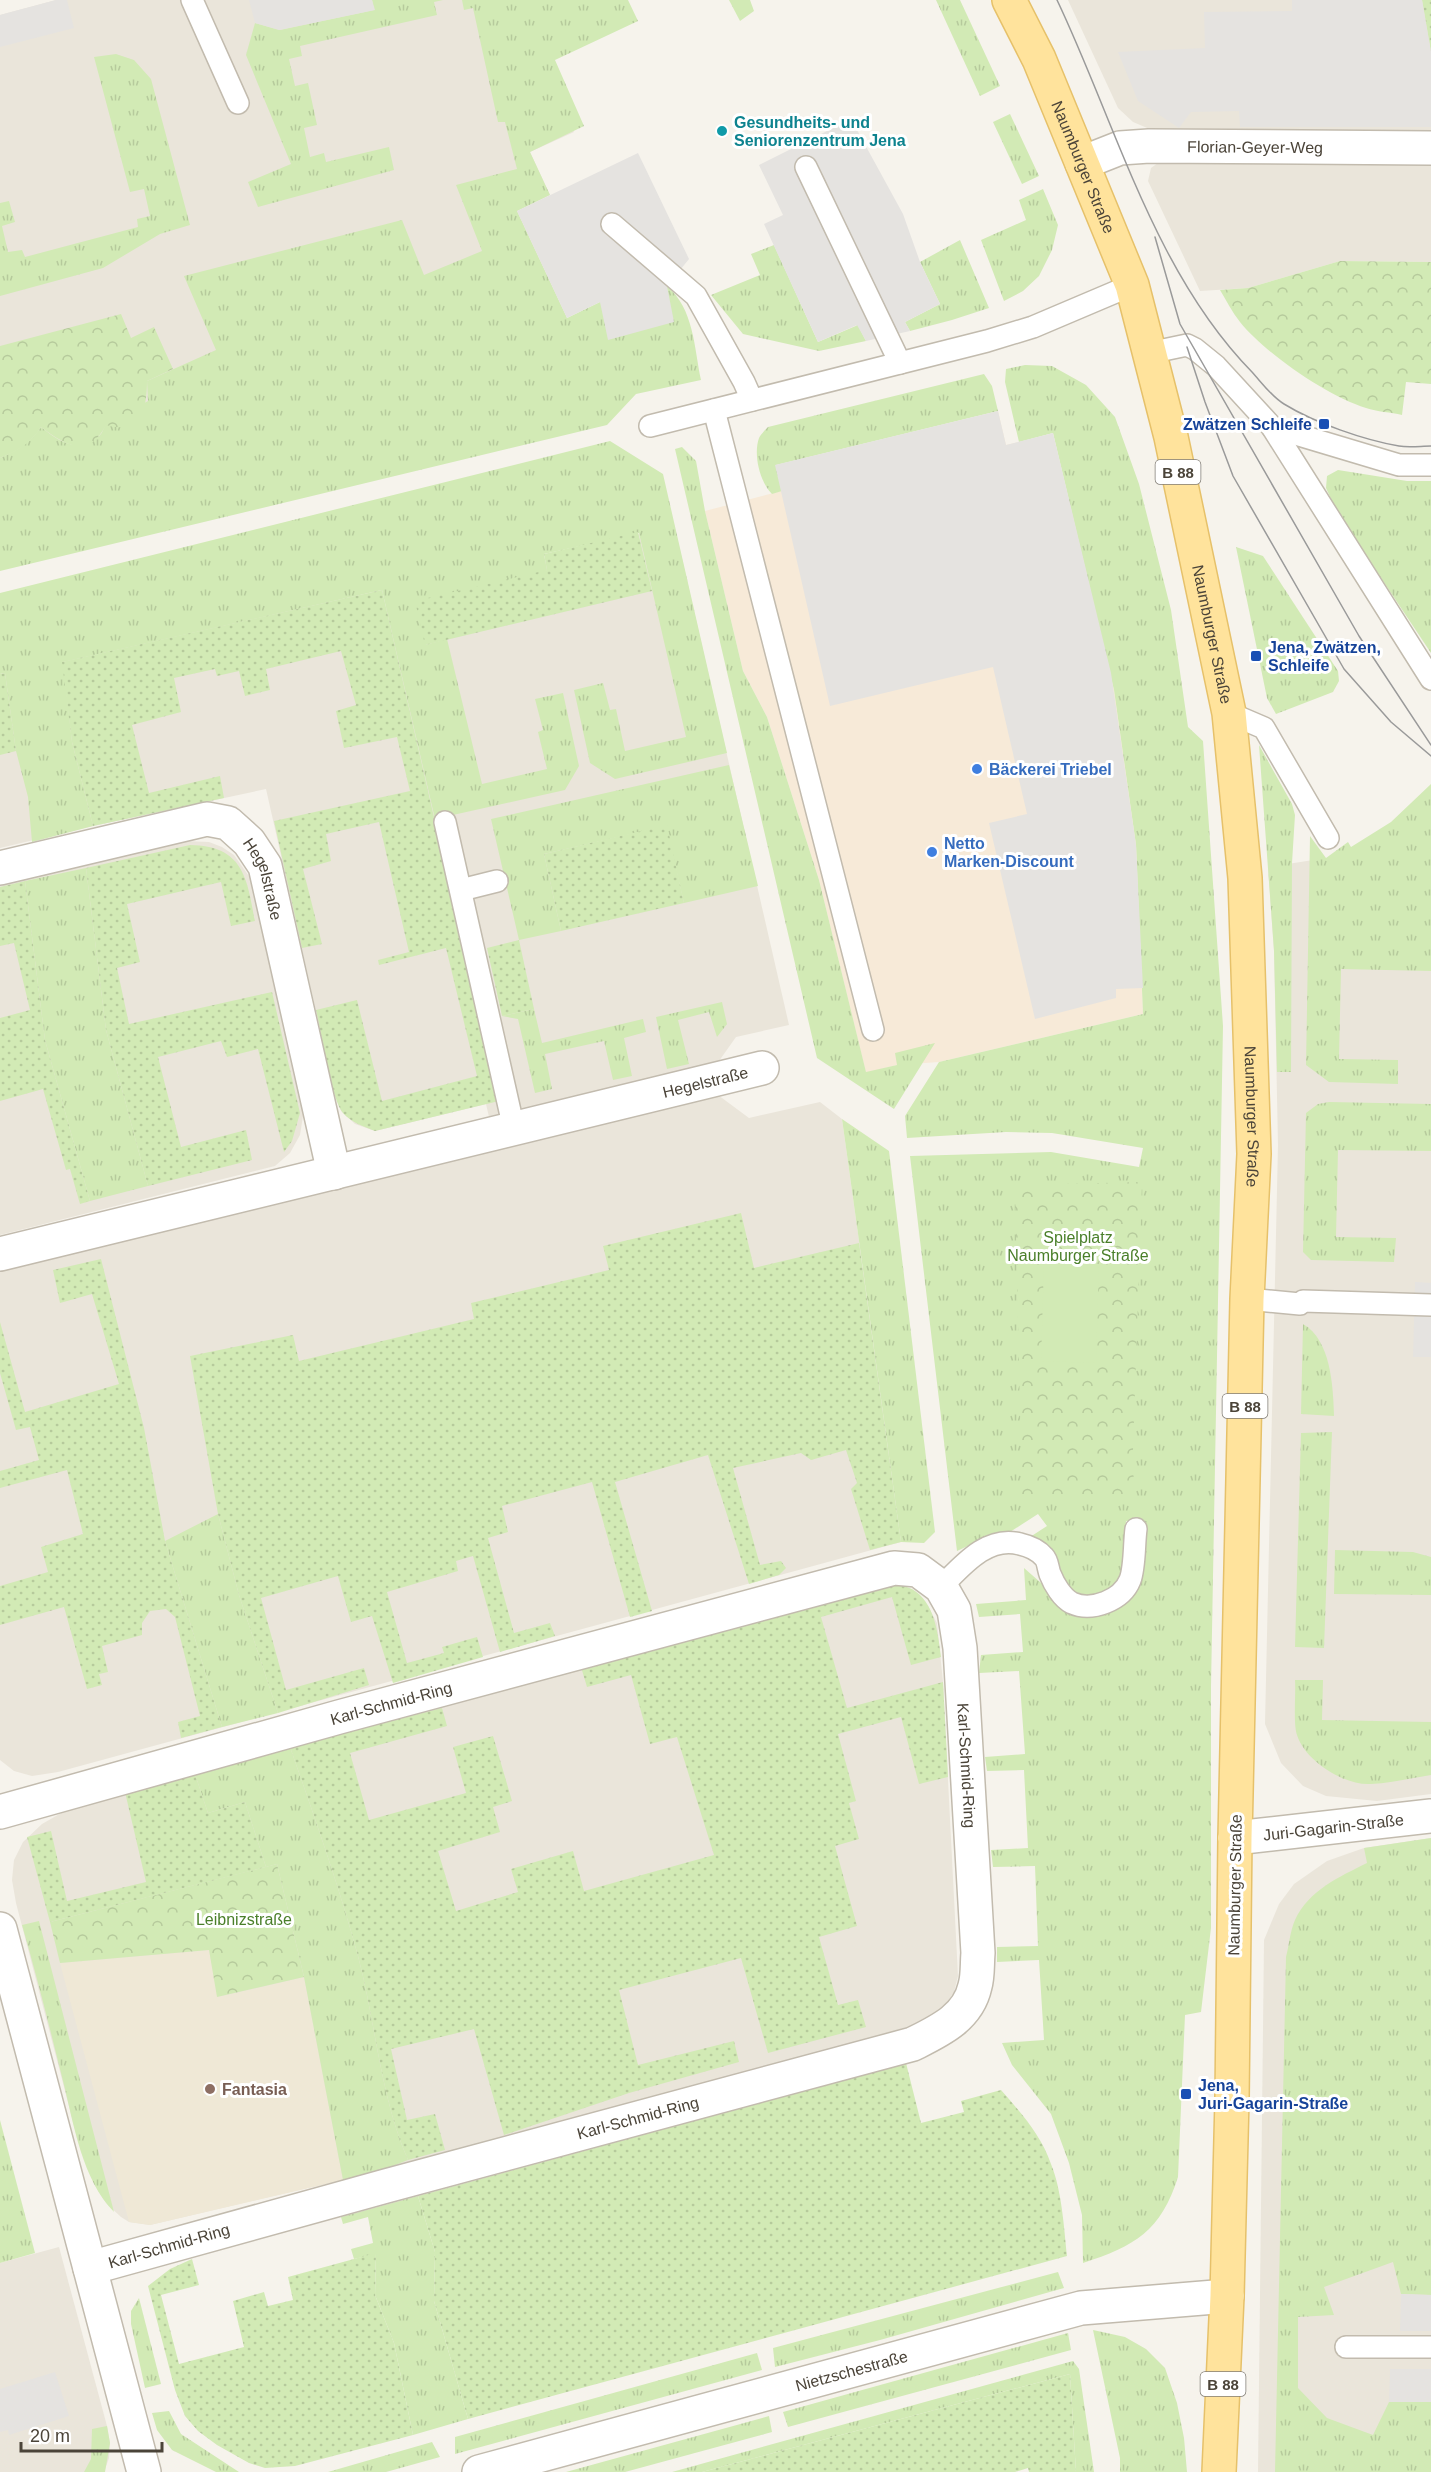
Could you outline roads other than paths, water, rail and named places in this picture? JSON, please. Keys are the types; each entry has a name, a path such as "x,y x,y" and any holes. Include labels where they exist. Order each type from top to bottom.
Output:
{"main road":[{"name":"Naumburger Straße","path":"1009,0 1039,58 1132,285 1171,437 1229,713 1246,890 1254,1154 1247,1299 1227,2296 1219,2472"}],"street":[{"name":"Florian-Geyer-Weg","path":"1082,163 1120,148 1431,148"},
{"name":"Hegelstraße","path":"0,868 207,819 228,823 249,842 265,866 334,1173"},
{"name":"Hegelstraße","path":"0,1254 762,1068"},
{"name":"Karl-Schmid-Ring","path":"0,1812 894,1568 918,1570 940,1587 954,1610 960,1648 978,1953 975,1987 962,2013 945,2029 913,2044 90,2268"},
{"name":"Juri-Gagarin-Straße","path":"1235,1838 1431,1816"},
{"path":"0,1929 144,2472"},
{"name":"Nietzschestraße","path":"479,2472 1081,2308 1227,2296"}],"lane":[{"path":"192,0 237,103"},
{"path":"806,167 900,363"},
{"path":"612,224 696,297 752,400"},
{"path":"650,426 987,341 1033,327 1132,285"},
{"path":"1149,353 1187,345 1195,349 1216,366 1272,427 1431,679"},
{"path":"714,410 873,1030"},
{"path":"1272,427 1399,465 1431,465"},
{"path":"1229,713 1264,728 1328,838"},
{"path":"445,822 514,1129"},
{"path":"461,890 497,881"},
{"path":"1247,1299 1300,1304 1303,1301 1431,1305"},
{"path":"940,1587 971,1558 991,1545 1009,1541 1030,1546 1045,1558 1059,1590 1072,1603 1093,1606 1115,1599 1130,1580 1136,1529"},
{"path":"1346,2347 1431,2347"}],"tram line":[{"path":"1057,0 1140,195 1163,243 1188,289 1218,332 1271,394 1296,411 1340,430 1371,440 1403,447 1431,446"},
{"path":"1155,237 1180,324 1359,636 1431,745"},
{"path":"1187,347 1233,476 1344,669 1391,722 1431,756"}],"place":[{"name":"Gesundheits- und Seniorenzentrum Jena","path":"722,131"},
{"name":"Zwätzen Schleife","path":"1324,424"},
{"name":"Jena, Zwätzen, Schleife","path":"1256,656"},
{"name":"Bäckerei Triebel","path":"977,769"},
{"name":"Netto Marken-Discount","path":"932,852"},
{"name":"Fantasia","path":"210,2089"},
{"name":"Jena, Juri-Gagarin-Straße","path":"1186,2094"}],"park label":[{"name":"Spielplatz Naumburger Straße","path":"1078,1246"},
{"name":"Leibnizstraße","path":"244,1919"}]}
